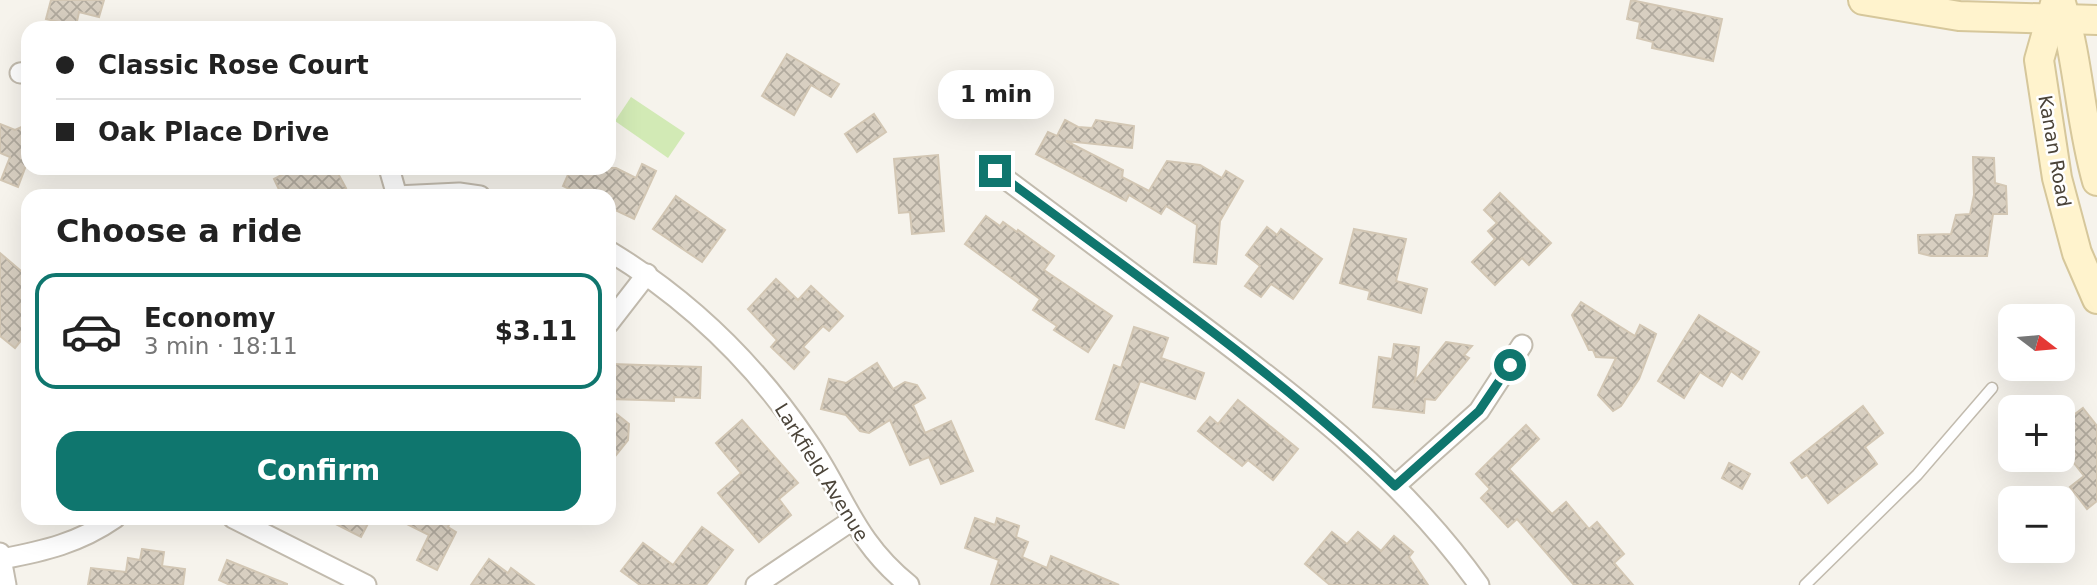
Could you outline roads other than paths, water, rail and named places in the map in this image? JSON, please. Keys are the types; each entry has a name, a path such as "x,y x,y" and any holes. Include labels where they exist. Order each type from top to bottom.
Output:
{"main road":[{"path":"1863,0 1959,16 2058,9 2097,20"},
{"name":"Kanan Road","path":"2058,9 2075,55 2089,152 2097,181"},
{"name":"Kanan Road","path":"2058,9 2039,60 2057,178 2077,253 2097,299"}],"street":[{"path":"995,171 1290,392 1342,435 1395,486 1479,585"},
{"name":"Larkfield Avenue","path":"616,255 647,274 709,325 773,394 810,444 851,521 887,568 909,585"},
{"path":"616,314 647,274"},
{"path":"1395,486 1479,411 1522,345"},
{"path":"756,585 851,521"},
{"path":"6,585 1,556 55,550 91,535 105,525"},
{"path":"247,525 366,585"}],"lane":[{"path":"1805,585 1917,475 1992,388"}]}
